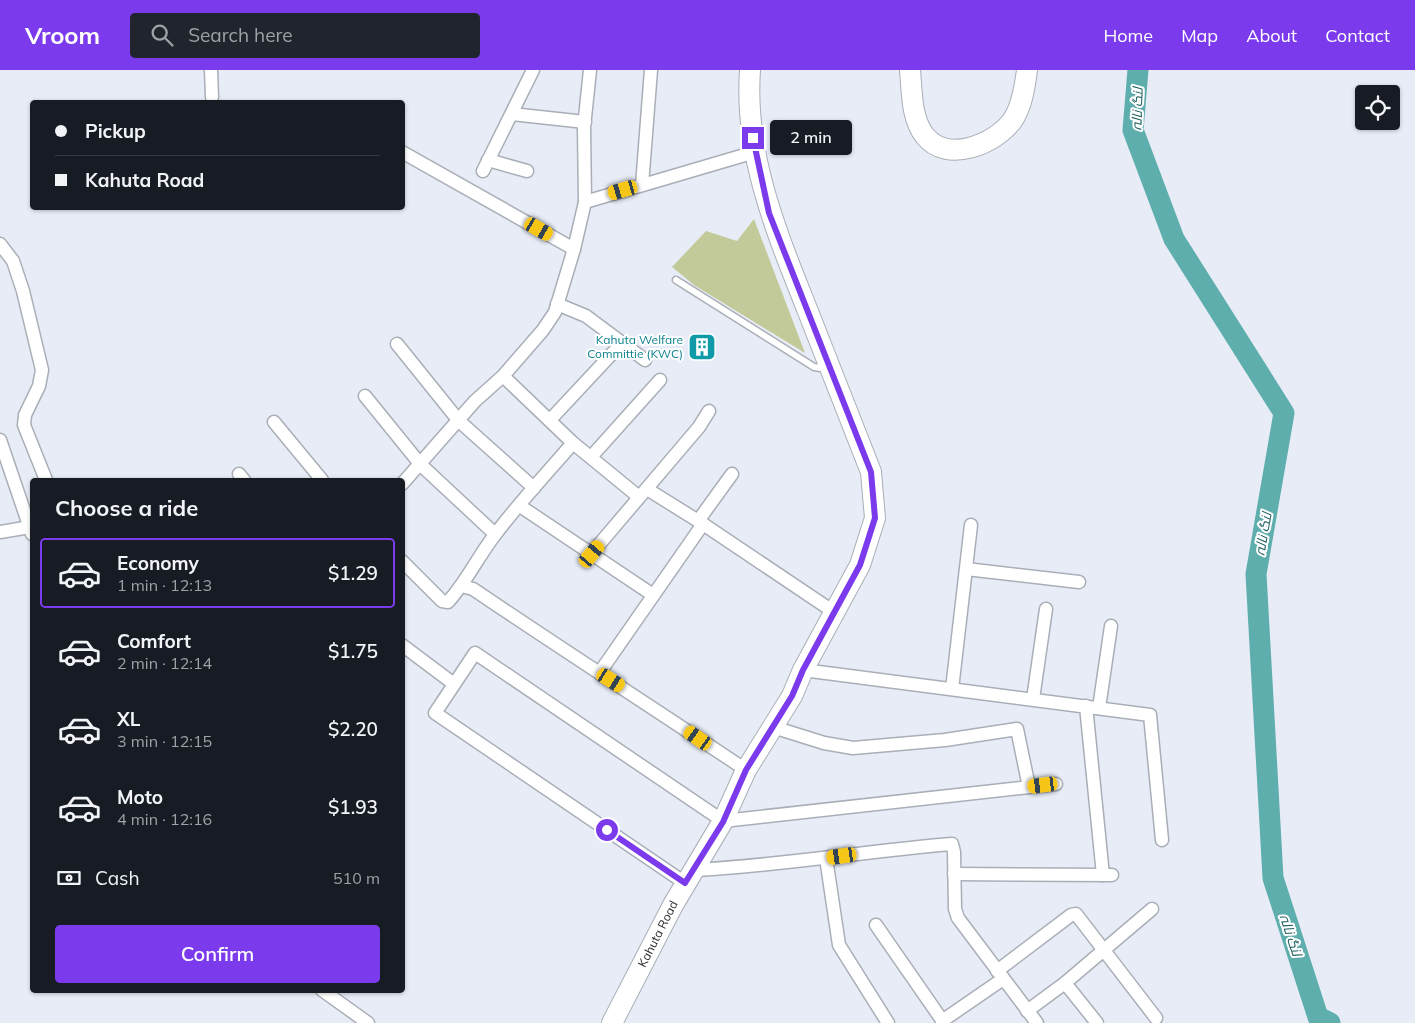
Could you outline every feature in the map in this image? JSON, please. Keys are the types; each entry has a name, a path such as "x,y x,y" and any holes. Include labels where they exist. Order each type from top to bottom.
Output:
{"highway":[{"name":"Kahuta Road","path":"612,1023 689,877 723,822 746,770 792,696 803,670 860,565 875,518 871,472 769,213 756,152 749,93 750,70"},
{"path":"910,70 918,125 926,137 934,144 957,150 988,142 1002,133 1014,119 1020,103 1027,70"}],"street":[{"path":"211,70 212,97"},
{"path":"527,170 486,166 534,70"},
{"path":"405,481 475,402 504,376 543,330 557,304 574,249 585,202 585,122 590,70"},
{"path":"642,185 651,70"},
{"path":"512,114 585,122"},
{"path":"585,202 756,152"},
{"path":"405,154 574,249"},
{"path":"0,244 14,262 42,370 39,386 25,415 24,425 45,478"},
{"path":"557,304 586,316 645,360"},
{"path":"398,344 459,421 534,488"},
{"path":"550,420 622,344"},
{"path":"504,376 590,457 643,493 701,522 834,612"},
{"path":"590,457 660,380"},
{"path":"365,396 421,465 496,534"},
{"path":"592,554 698,427 709,411"},
{"path":"274,422 320,478"},
{"path":"0,440 30,527"},
{"path":"405,564 442,601 448,602 462,586 474,562 496,534 573,443"},
{"path":"600,672 732,474"},
{"path":"520,506 653,595"},
{"path":"952,689 971,525"},
{"path":"0,532 30,530"},
{"path":"966,569 1078,582"},
{"path":"462,586 473,589 746,770"},
{"path":"1032,700 1046,609"},
{"path":"1099,708 1111,626"},
{"path":"405,647 454,684"},
{"path":"1037,1023 958,918 955,909 952,844 891,849 689,877 435,713 474,653 723,822 1056,784"},
{"path":"803,670 1150,715 1162,840"},
{"path":"954,874 1108,875 1086,706"},
{"path":"773,727 824,743 853,748 945,740 1017,729 1029,787"},
{"path":"826,858 839,945 888,1023"},
{"path":"1027,1012 1065,983 1102,949 1152,909"},
{"path":"876,925 943,1022 1071,914 1076,914 1156,1018"},
{"path":"1065,983 1097,1023"},
{"path":"326,993 368,1023"}],"lane":[{"path":"676,280 814,367 822,370 830,369"}],"green space":[{"path":"754,219 805,353 694,285 672,267 706,231 737,241"}],"waterway":[{"name":"لنگ نالہ","path":"1138,70 1133,130 1174,239 1284,413 1256,574 1273,878 1318,1017 1330,1023"}],"place":[{"name":"Kahuta Welfare Committie (KWC)","path":"702,347"}],"route":[{"path":"607,830 685,883 723,822 746,770 792,696 803,670 860,565 875,518 871,472 769,213 753,138"}]}
